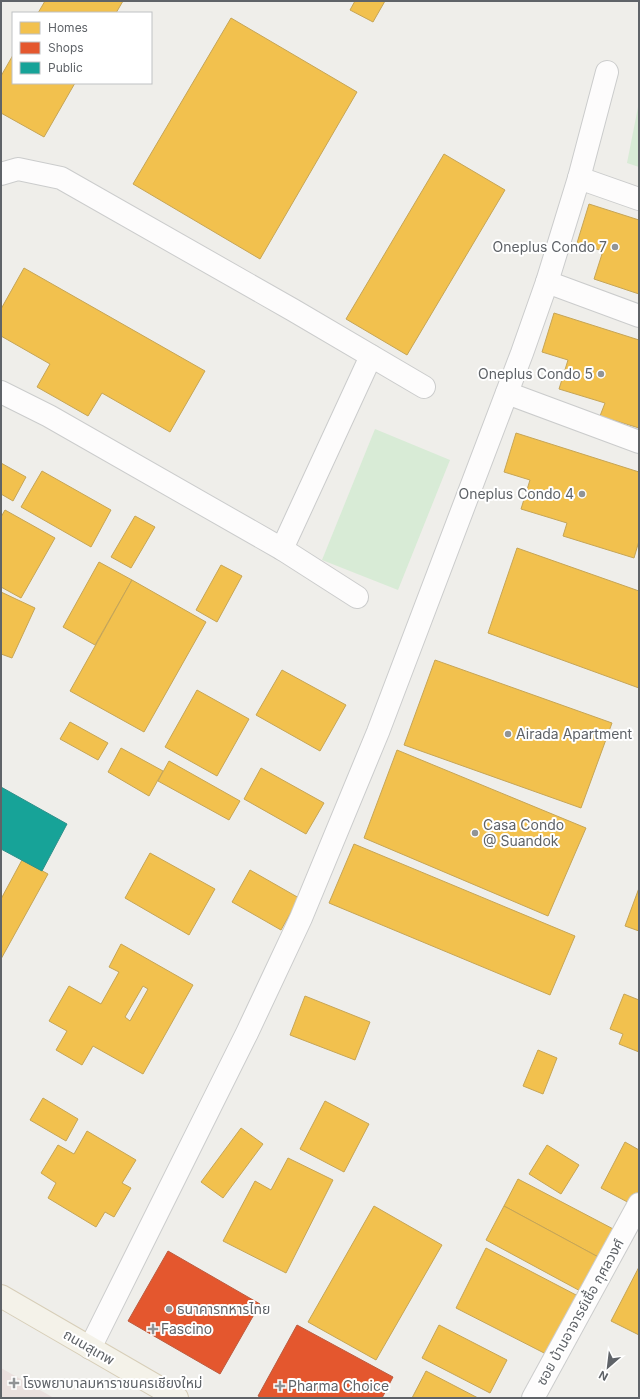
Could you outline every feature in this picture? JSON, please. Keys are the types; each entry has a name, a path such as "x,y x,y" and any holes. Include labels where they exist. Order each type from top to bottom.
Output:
{"main road":[{"name":"ถนนสุเทพ","path":"1,1296 177,1398"}],"street":[{"path":"90,1348 247,1033 301,918 378,732 507,393 547,282 579,178 607,72"},
{"path":"1,174 18,169 61,178 293,310 424,387"},
{"path":"579,178 639,199"},
{"path":"547,282 639,316"},
{"path":"282,549 371,356"},
{"path":"1,392 49,416 282,549 357,597"},
{"path":"507,393 639,442"},
{"name":"ซอย บ้านอาจารย์เชื้อ กุศลวงศ์","path":"533,1398 639,1204"}],"shaded area":[{"name":"โรงพยาบาลมหาราชนครเชียงใหม่","path":"1,1368 54,1398 1,1398"}],"green space":[{"path":"639,102 639,167 627,163"},
{"path":"375,429 450,460 398,590 322,560"}],"building: Homes":[{"path":"45,1 123,1 117,12 39,12"},
{"path":"355,1 385,1 373,22 350,10"},
{"path":"231,18 357,92 260,259 133,184"},
{"path":"12,57 12,84 74,84 44,137 1,113 1,76"},
{"path":"444,154 505,190 407,355 346,319"},
{"name":"Oneplus Condo 7","path":"589,204 639,220 639,294 594,279 603,251 577,243"},
{"path":"24,268 205,371 170,432 102,393 88,416 37,387 50,364 1,336 1,309"},
{"name":"Oneplus Condo 5","path":"554,313 639,340 639,428 600,416 605,403 559,389 568,360 542,352"},
{"name":"Oneplus Condo 4","path":"516,433 639,472 639,541 634,558 563,536 567,523 521,509 530,480 504,472"},
{"path":"1,463 26,477 13,501 1,494"},
{"path":"42,471 111,510 91,547 21,507"},
{"path":"5,510 55,538 21,598 1,587 1,517"},
{"path":"135,516 155,527 131,568 111,557"},
{"name":"Airada Apartment","path":"517,548 639,591 639,688 488,633"},
{"path":"99,562 132,580 95,645 63,627"},
{"path":"221,565 242,576 217,622 196,610"},
{"path":"132,580 206,622 144,732 70,691"},
{"path":"1,592 35,608 12,658 1,654"},
{"name":"Airada Apartment","path":"435,660 612,723 581,808 404,745"},
{"path":"282,670 346,705 320,751 256,715"},
{"path":"197,690 249,719 217,776 165,747"},
{"path":"70,722 108,743 98,760 60,739"},
{"path":"121,748 163,771 149,796 108,772"},
{"name":"Casa Condo @ Suandok","path":"397,750 586,828 548,916 364,838"},
{"path":"169,761 240,801 229,820 158,781"},
{"path":"261,768 324,803 306,834 244,799"},
{"path":"354,844 575,936 550,995 329,903"},
{"path":"150,853 215,889 189,935 125,898"},
{"path":"22,860 48,874 1,959 1,899"},
{"path":"250,870 299,898 281,930 232,902"},
{"path":"639,888 639,931 625,926"},
{"path":"121,944 193,985 143,1074 93,1046 82,1065 56,1050 67,1031 49,1021 69,986 101,1004 119,972 109,967","holes":["143,986 148,989 130,1021 125,1017"]},
{"path":"624,994 639,1000 639,1052 619,1044 623,1034 610,1029"},
{"path":"305,996 370,1022 355,1060 290,1035"},
{"path":"538,1050 557,1058 543,1094 523,1086"},
{"path":"43,1098 78,1119 66,1141 30,1120"},
{"path":"325,1101 369,1124 344,1172 300,1149"},
{"path":"241,1128 263,1144 223,1198 201,1182"},
{"path":"87,1131 136,1160 122,1183 131,1188 114,1217 105,1212 96,1227 48,1198 56,1183 41,1173 58,1145 74,1154"},
{"path":"625,1142 639,1150 639,1198 635,1206 601,1188"},
{"path":"547,1145 579,1165 561,1194 529,1174"},
{"path":"288,1158 333,1180 286,1273 223,1241 255,1181 271,1190"},
{"path":"518,1179 617,1231 602,1259 504,1206"},
{"path":"374,1206 442,1245 376,1360 308,1322"},
{"path":"504,1206 602,1259 584,1293 486,1240"},
{"path":"486,1248 578,1296 548,1355 456,1308"},
{"path":"639,1267 639,1335 611,1321"},
{"path":"439,1325 507,1360 490,1393 422,1358"},
{"path":"426,1371 478,1398 412,1398"}],"building: Shops":[{"path":"168,1251 260,1304 220,1374 128,1321"},
{"path":"297,1325 393,1377 382,1398 262,1398 258,1396"}],"building: Public":[{"path":"1,787 67,824 42,871 1,849"}],"place":[{"name":"Oneplus Condo 7","path":"615,247"},
{"name":"Oneplus Condo 5","path":"601,374"},
{"name":"Oneplus Condo 4","path":"582,494"},
{"name":"Airada Apartment","path":"508,734"},
{"name":"Casa Condo @ Suandok","path":"475,833"},
{"name":"ธนาคารทหารไทย","path":"169,1309"},
{"name":"Fascino","path":"153,1329"},
{"name":"โรงพยาบาลมหาราชนครเชียงใหม่","path":"14,1383"},
{"name":"Pharma Choice","path":"280,1386"}]}
